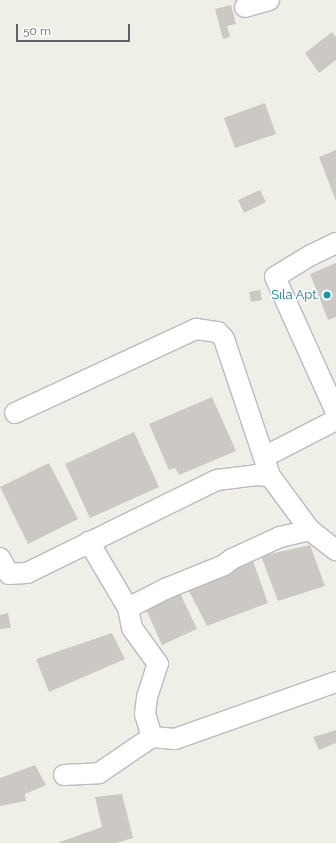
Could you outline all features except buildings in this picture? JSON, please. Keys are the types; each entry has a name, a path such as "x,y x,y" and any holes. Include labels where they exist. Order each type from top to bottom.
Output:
{"street":[{"path":"246,7 269,0"},
{"path":"336,244 311,255 275,277 336,412"},
{"path":"15,413 196,329 218,332 224,339 267,467 310,530 336,550"},
{"path":"0,558 9,574 27,573 217,480 255,475 336,420"},
{"path":"128,608 165,589 224,566 232,559 280,537 310,530"},
{"path":"89,542 128,608 132,628 158,664 147,697 145,714 152,737"},
{"path":"64,774 99,773 152,737 175,739 336,682"}],"place":[{"name":"Sıla Apt.","path":"327,295"}]}
